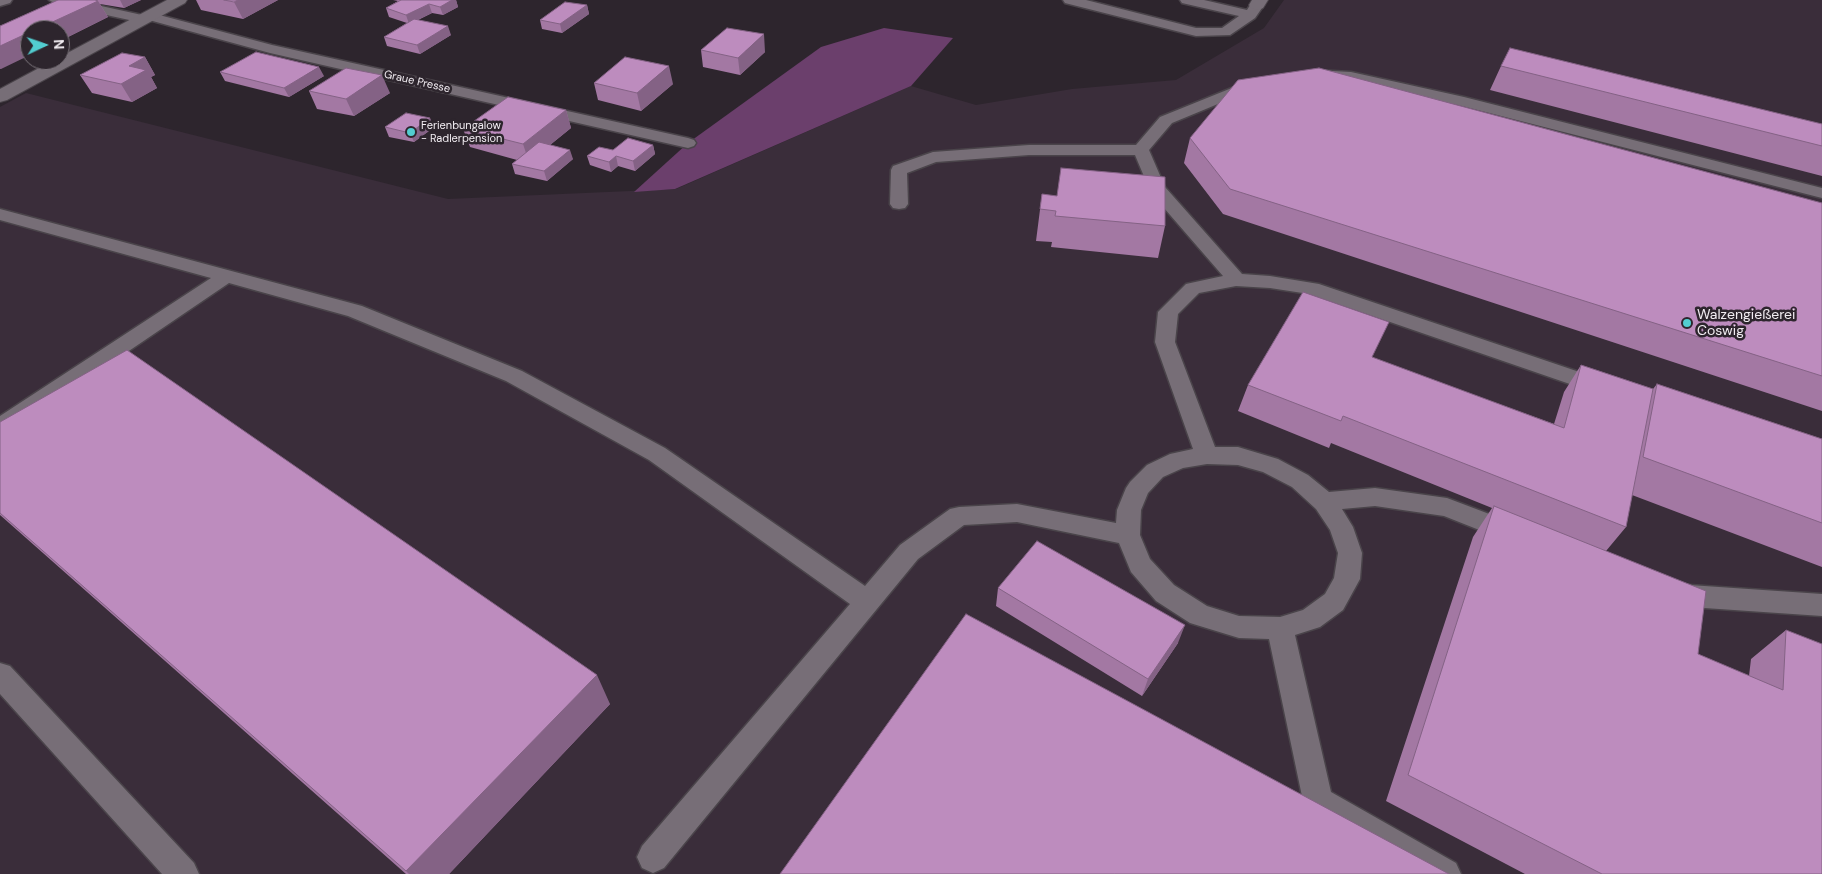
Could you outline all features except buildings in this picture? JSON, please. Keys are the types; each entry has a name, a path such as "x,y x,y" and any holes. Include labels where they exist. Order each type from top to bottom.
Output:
{"street":[{"path":"0,96 179,0"}],"lane":[{"path":"0,2 5,0"},
{"name":"Graue Presse","path":"56,0 145,18 270,49 688,143"},
{"path":"1070,0 1196,32 1225,32 1256,7"},
{"path":"1187,0 1256,7"},
{"path":"1301,74 1351,76 1464,102 1822,193"},
{"path":"899,204 899,170 933,157 1029,150 1140,150 1166,120 1248,85 1266,81"},
{"path":"1140,150 1157,189 1236,280"},
{"path":"0,214 355,311 514,376 657,454 868,602"},
{"path":"0,427 228,275"},
{"path":"1207,455 1165,342 1168,312 1194,288 1236,280 1270,282 1312,288 1624,394"},
{"path":"1207,455 1238,456 1270,465 1300,481 1324,502 1342,527 1350,553 1347,579 1334,602 1311,619 1280,628 1239,627 1199,615 1165,593 1146,572 1140,565 1128,535 1129,510 1138,488 1155,471 1178,460 1207,455"},
{"path":"1324,502 1375,497 1447,507 1530,540"},
{"path":"653,857 909,552 959,516 1017,514 1128,535"},
{"path":"1650,588 1668,595 1822,605"},
{"path":"1280,628 1318,801 1445,874"},
{"path":"0,675 183,874"}],"shaded area":[{"path":"1284,0 1822,0 1822,874 0,874 0,107 26,93 448,199 676,189 911,86 976,105 1072,89 1176,80 1264,28"},
{"path":"884,28 953,38 911,86 675,189 634,192 688,143 821,47"}],"place":[{"name":"Ferienbungalow - Radlerpension","path":"411,132"},
{"name":"Walzengießerei Coswig","path":"1687,323"}]}
